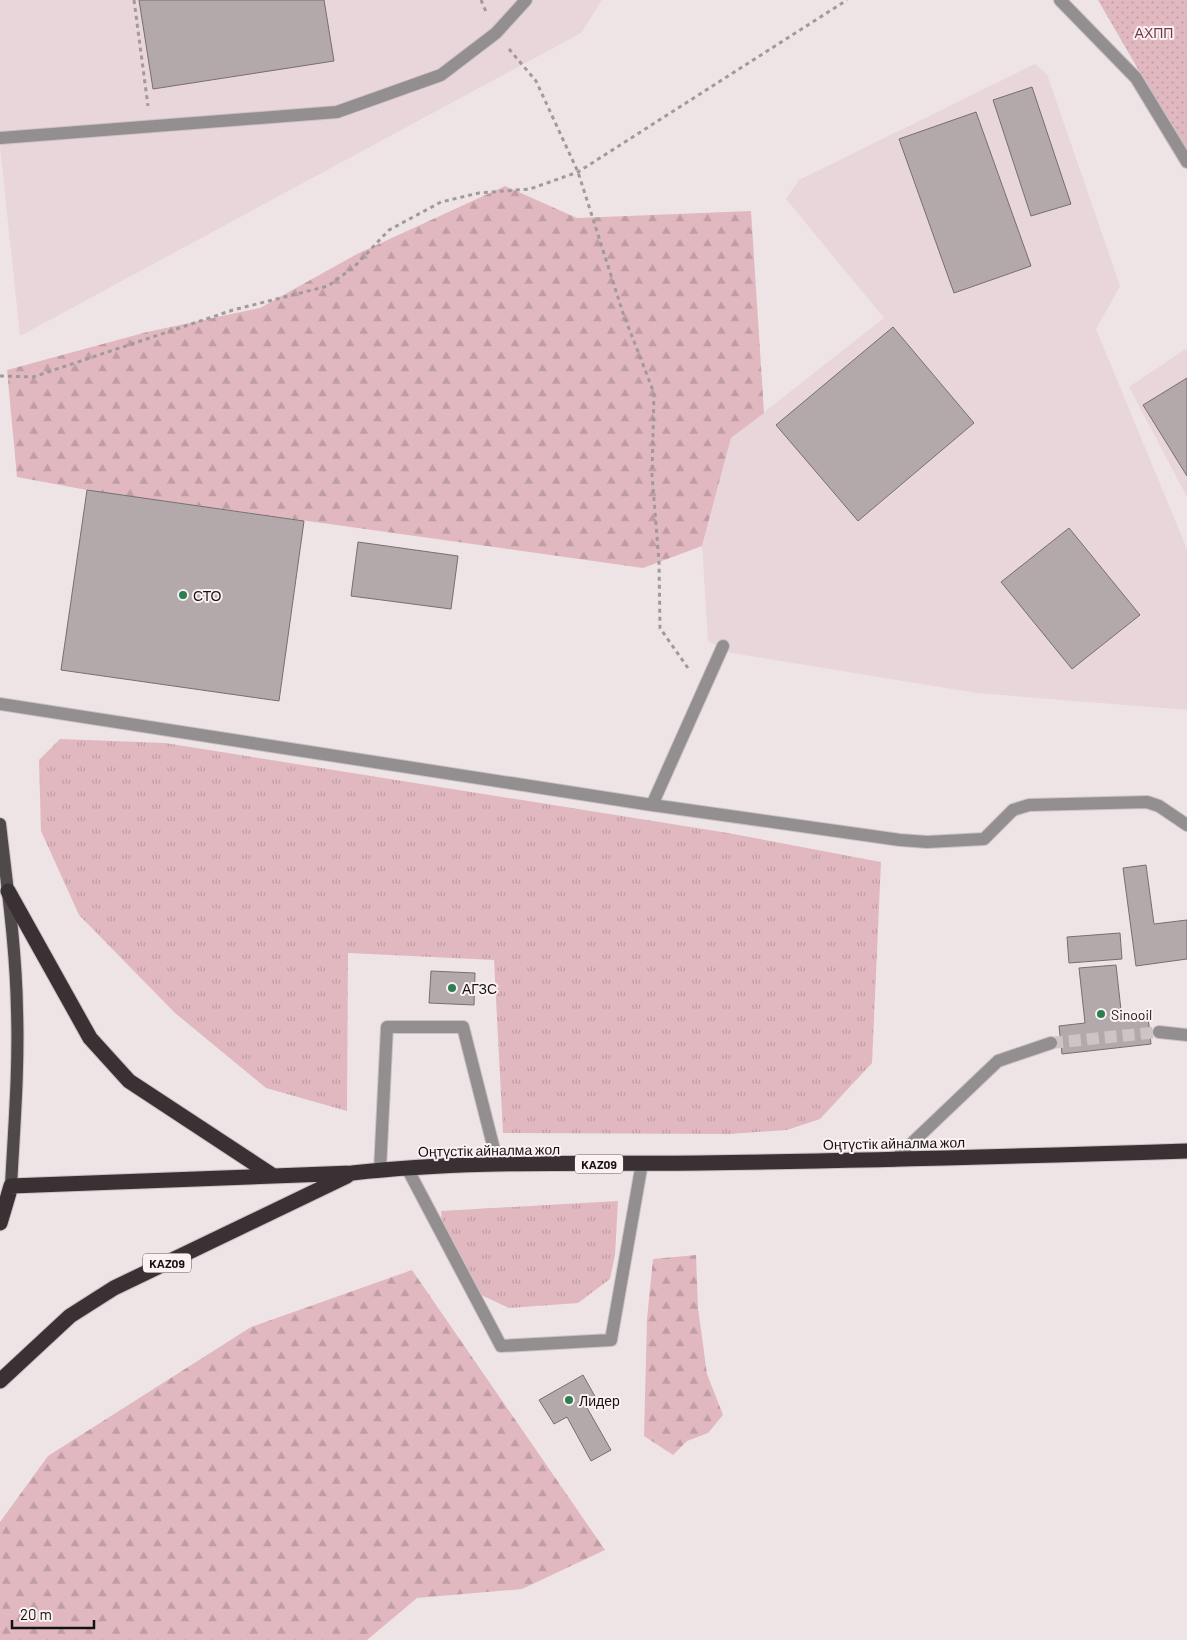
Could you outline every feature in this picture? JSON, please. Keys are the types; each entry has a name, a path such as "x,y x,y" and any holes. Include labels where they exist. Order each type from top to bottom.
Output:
{"highway":[{"path":"8,891 90,1038 129,1081 272,1175"},
{"name":"Оңтүстік айналма жол","path":"6,1185 352,1173 407,1168 498,1165 893,1160 1187,1151"},
{"name":"KAZ09","path":"0,1381 70,1316 114,1288 352,1173"},
{"path":"0,1222 6,1185"}],"main road":[{"path":"0,824 8,891 17,1010 17,1081 6,1185"},
{"path":"0,911 8,891"}],"lane":[{"path":"0,138 337,112 441,75 496,34 526,0"},
{"path":"1060,0 1136,78 1187,162"},
{"path":"652,805 722,646"},
{"path":"0,704 652,805 900,840 927,842 984,839 1013,810 1029,805 1147,802 1159,806 1187,826"},
{"path":"380,1170 387,1027 462,1027 498,1165"},
{"path":"1159,1032 1187,1035"},
{"path":"893,1160 998,1061 1051,1043"},
{"path":"407,1168 501,1346 611,1340 642,1164"}],"path":[{"path":"134,0 151,127"},
{"path":"481,0 496,34 536,80 578,172 623,313 654,393 652,475 659,562 660,628 703,690"},
{"path":"0,376 33,377 233,310 328,286 355,266 389,230 441,202 479,193 530,188 578,172 847,0"}],"shaded area":[{"path":"0,0 602,0 581,33 20,336 0,147"},
{"path":"1035,64 1047,74 1120,286 1096,329 1187,549 1187,710 977,693 731,653 708,641 702,546 731,438 884,318 786,199 799,180"},
{"path":"1187,348 1187,497 1129,387"}],"green space":[{"name":"АХПП","path":"1098,0 1187,0 1187,154"},
{"path":"505,186 577,218 751,211 764,413 731,438 702,546 643,568 87,490 17,477 7,370 147,332 260,308 357,254"},
{"path":"60,739 165,743 728,833 881,862 872,1063 820,1119 787,1130 730,1134 503,1133 494,960 348,953 347,1111 266,1088 175,1013 79,915 41,831 39,760"},
{"path":"618,1201 615,1255 610,1279 578,1303 509,1308 481,1295 443,1233 441,1211"},
{"path":"696,1255 698,1308 707,1374 723,1415 708,1433 687,1441 673,1455 644,1436 647,1319 653,1259"},
{"path":"412,1270 605,1550 522,1589 417,1598 367,1640 0,1640 0,1522 48,1456 251,1327"}],"building":[{"path":"139,0 324,0 334,61 153,89"},
{"path":"1032,87 1071,204 1031,216 993,100"},
{"path":"976,112 1031,266 954,293 899,139"},
{"path":"893,327 974,423 858,521 776,425"},
{"path":"1187,378 1187,476 1143,405"},
{"name":"СТО","path":"87,490 304,521 279,701 61,670"},
{"path":"1069,528 1140,615 1072,669 1001,582"},
{"path":"358,542 458,556 451,609 351,596"},
{"path":"1146,865 1154,924 1187,920 1187,959 1136,966 1123,868"},
{"path":"1120,933 1122,959 1069,963 1067,937"},
{"path":"1116,965 1122,1019 1148,1017 1151,1044 1062,1054 1059,1026 1085,1023 1079,968"},
{"path":"431,971 475,973 474,1005 429,1003"},
{"path":"583,1375 597,1400 586,1406 611,1450 591,1461 567,1417 554,1424 539,1400"}],"tunnel":[{"path":"1051,1043 1159,1032"}],"place":[{"name":"СТО","path":"183,595"},
{"name":"АГЗС","path":"452,988"},
{"name":"Sinooil","path":"1101,1014"},
{"name":"Лидер","path":"569,1400"}]}
